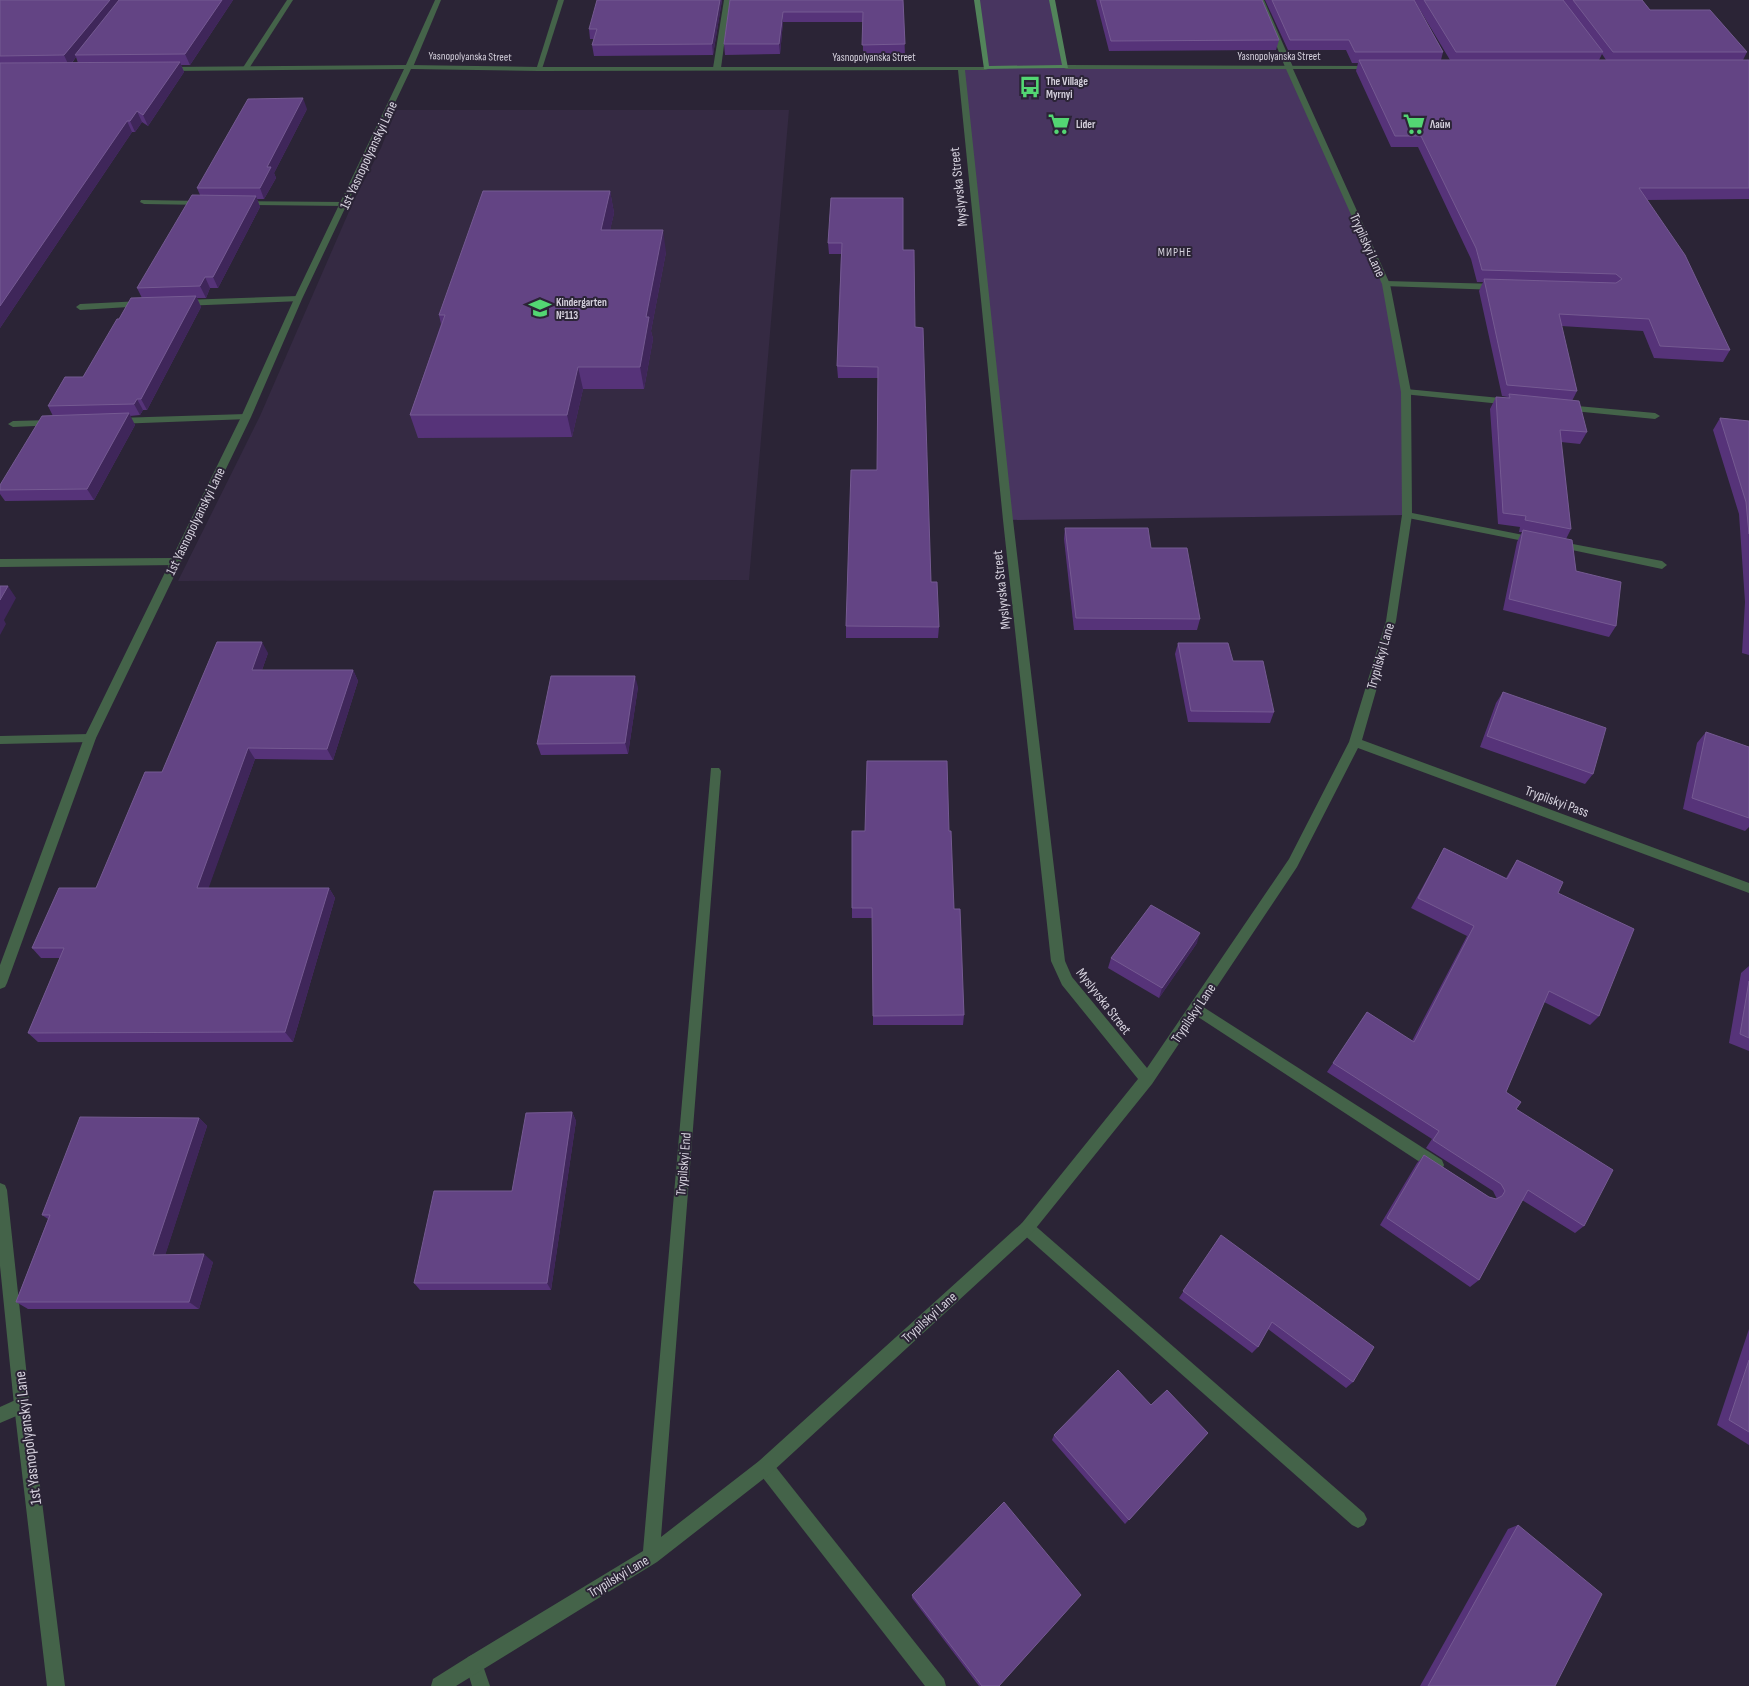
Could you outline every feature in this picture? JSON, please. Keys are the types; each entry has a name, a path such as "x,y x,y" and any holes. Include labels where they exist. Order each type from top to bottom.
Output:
{"street":[{"path":"246,69 290,0"},
{"name":"1st Yasnopolyanskyi Lane","path":"0,983 90,738 246,417 298,299 345,204 438,0"},
{"path":"538,69 561,0"},
{"path":"717,68 727,0"},
{"path":"977,0 986,68"},
{"path":"1052,0 1066,68"},
{"name":"Trypilskyi Lane","path":"440,1686 474,1663 650,1556 765,1467 1027,1228 1147,1079 1196,1009 1293,863 1355,742 1390,621 1407,515 1406,392 1386,284 1289,68 1261,0"},
{"name":"Yasnopolyanska Street","path":"159,70 409,66 538,69 1378,67"},
{"name":"Myslyvska Street","path":"961,68 1008,520 1058,962 1068,981 1147,1079"},
{"path":"144,202 211,203"},
{"path":"230,203 345,204"},
{"path":"1386,284 1503,288"},
{"path":"169,304 298,299"},
{"path":"80,306 150,304"},
{"path":"1406,392 1521,403"},
{"path":"1560,407 1655,416"},
{"path":"110,421 246,417"},
{"path":"14,424 62,423"},
{"path":"1407,515 1662,565"},
{"path":"0,563 175,562"},
{"path":"0,740 90,738"},
{"name":"Trypilskyi Pass","path":"1355,742 1749,888"},
{"name":"Trypilskyi End","path":"650,1556 715,771"},
{"path":"1196,1009 1446,1170"},
{"name":"1st Yasnopolyanskyi Lane","path":"0,1190 22,1405 56,1686"},
{"path":"1027,1228 1358,1519"},
{"path":"0,1415 22,1405"},
{"path":"765,1467 937,1686"},
{"path":"474,1663 482,1686"}],"shaded area":[{"path":"977,0 1052,0 1067,67 1289,67 1386,284 1406,392 1407,515 1008,520 961,68 986,68"},
{"name":"Kindergarten №113","path":"396,110 789,110 749,580 178,581 260,416 354,200 381,148"}],"building":[{"path":"0,0 110,0 64,55 0,56"},
{"path":"119,0 222,0 185,54 75,55"},
{"path":"597,0 720,0 712,44 592,45 597,29 589,29"},
{"path":"730,0 903,0 905,44 862,45 863,12 783,12 779,44 724,44"},
{"path":"1100,0 1262,0 1279,40 1111,41"},
{"path":"1272,0 1414,0 1443,52 1355,52 1349,40 1290,40"},
{"path":"1424,0 1563,0 1603,52 1456,52"},
{"path":"1573,0 1642,0 1650,10 1710,10 1747,52 1613,52"},
{"path":"1359,60 1749,60 1749,188 1639,188 1685,255 1730,350 1660,346 1649,319 1559,314 1577,391 1507,385 1484,279 1616,283 1622,279 1616,274 1482,270 1476,248 1421,136 1395,136"},
{"path":"180,62 143,115 137,111 130,121 127,121 0,306 0,63"},
{"path":"303,98 267,167 271,167 260,188 197,188 248,99"},
{"path":"483,191 610,191 601,230 663,230 646,317 649,317 640,367 578,367 567,415 410,415 445,315 439,315"},
{"path":"192,195 256,196 213,277 205,277 200,286 137,288"},
{"path":"831,198 903,198 903,250 914,250 915,327 923,328 931,582 937,582 939,627 846,626 851,470 877,470 878,367 837,366 842,243 828,243"},
{"path":"196,296 141,399 137,399 134,404 48,406 65,377 83,377 131,298"},
{"path":"1509,394 1579,401 1587,432 1560,430 1571,529 1525,520 1526,516 1503,513 1496,397 1510,398"},
{"path":"129,413 87,489 0,490 0,485 42,416"},
{"path":"1720,418 1749,421 1749,534 1746,502"},
{"path":"1065,528 1148,528 1151,548 1187,548 1200,619 1076,618"},
{"path":"1523,530 1572,540 1576,571 1621,582 1616,626 1509,599"},
{"path":"0,586 8,586 0,600"},
{"path":"217,642 262,642 252,670 353,670 327,749 248,748 197,888 329,888 285,1032 28,1033 64,948 32,948 59,888 96,888 145,772 162,772"},
{"path":"1178,643 1228,643 1233,661 1263,661 1274,712 1191,711"},
{"path":"551,676 635,676 625,743 537,744"},
{"path":"1503,692 1606,728 1593,774 1487,736"},
{"path":"1706,732 1749,747 1749,818 1692,798"},
{"path":"867,761 947,761 954,909 960,909 964,1015 873,1016 872,908 852,908 852,831 865,831"},
{"path":"1444,848 1507,879 1517,860 1563,882 1558,893 1634,929 1599,1016 1549,991 1506,1092 1521,1102 1516,1109 1613,1170 1584,1226 1528,1190 1479,1280 1387,1218 1424,1155 1489,1197 1496,1199 1502,1196 1505,1191 1501,1184 1433,1140 1439,1131 1333,1063 1367,1012 1414,1042 1474,926 1418,898"},
{"path":"1151,905 1200,933 1162,988 1111,958"},
{"path":"1749,981 1749,1038 1740,1034"},
{"path":"572,1112 547,1283 414,1283 434,1191 512,1191 526,1113"},
{"path":"80,1117 199,1118 153,1255 204,1254 189,1302 16,1302 50,1215 42,1215"},
{"path":"1221,1235 1374,1347 1353,1382 1272,1322 1258,1347 1183,1291"},
{"path":"1749,1360 1749,1432 1729,1420"},
{"path":"1118,1370 1151,1405 1167,1390 1208,1433 1129,1520 1054,1435"},
{"path":"1004,1502 1081,1595 999,1686 982,1686 912,1595"},
{"path":"1518,1525 1602,1594 1555,1686 1428,1686"}],"place":[{"name":"The Village Myrnyi","path":"1030,87"},
{"name":"Lider","path":"1059,124"},
{"name":"Лайм","path":"1414,124"},
{"name":"Kindergarten №113","path":"540,308"}],"district":[{"name":"МИРНЕ","path":"1175,252"}]}
